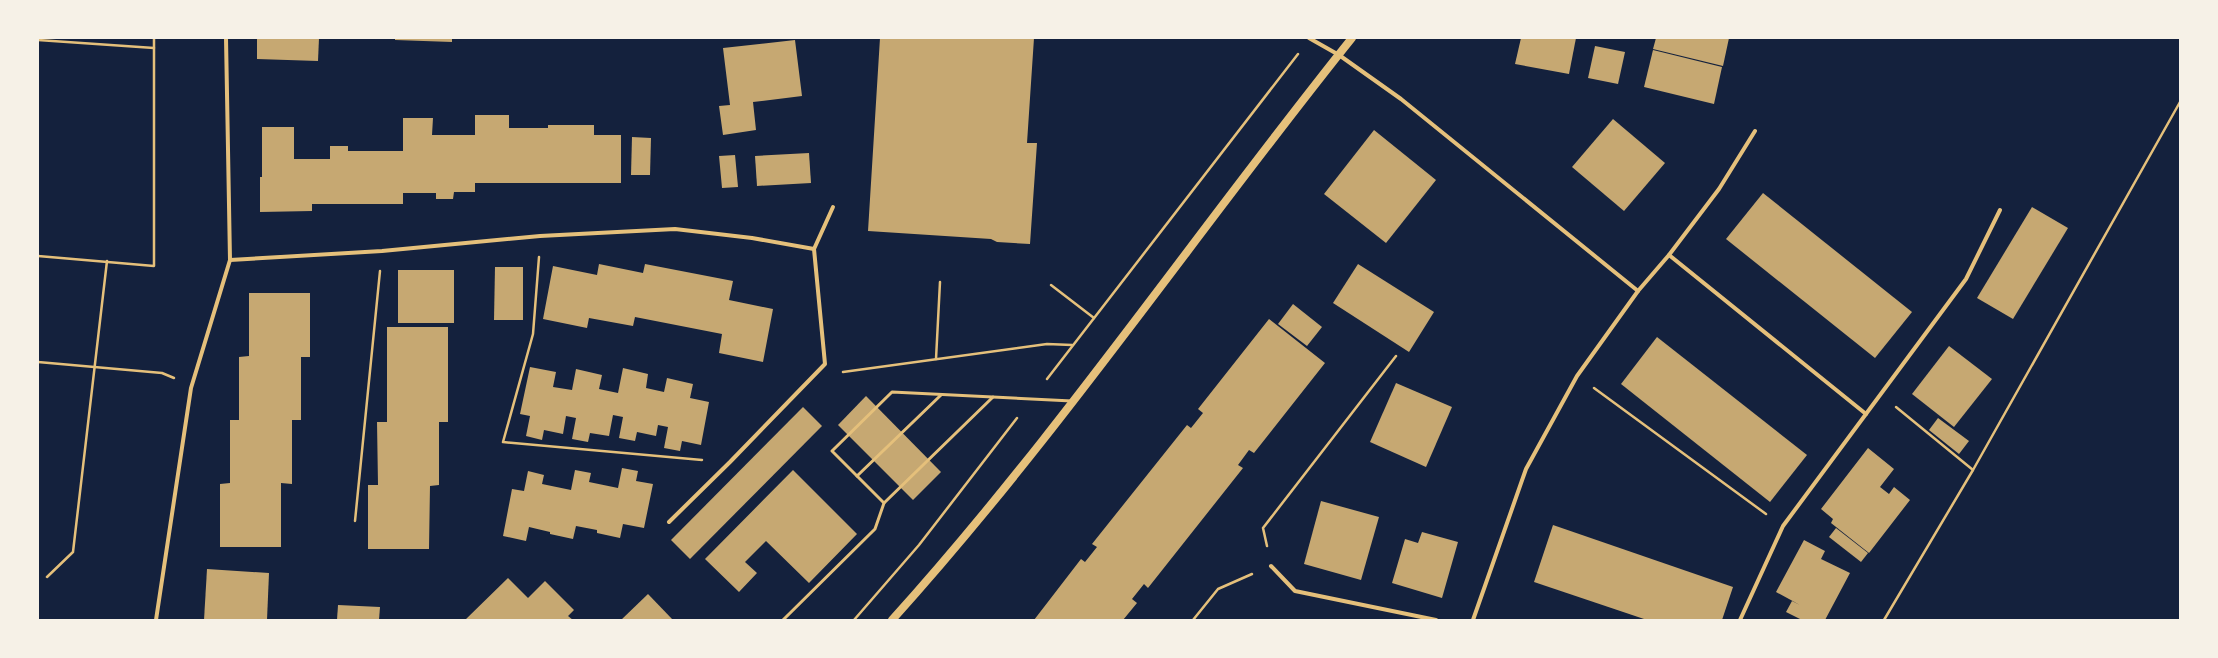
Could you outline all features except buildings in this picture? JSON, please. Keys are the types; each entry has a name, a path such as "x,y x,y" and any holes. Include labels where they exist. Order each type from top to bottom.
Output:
{"main road":[{"path":"892,620 944,562 1072,401 1352,38"}],"street":[{"path":"156,620 191,388 230,260 226,38"},
{"path":"1309,39 1339,55 1401,99 1638,290"},
{"path":"1473,620 1526,469 1578,376 1638,290 1669,255 1719,189 1755,131"},
{"path":"668,522 730,462 825,364 814,250 833,207"},
{"path":"1740,620 1783,526 1880,394 1923,340 1966,279 2000,210"},
{"path":"230,260 382,251 540,236 676,229 752,238 814,250"},
{"path":"1669,255 1866,414"},
{"path":"1271,566 1295,591 1436,620"}],"lane":[{"path":"884,503 832,451 892,392 1072,401"},
{"path":"857,476 941,395"},
{"path":"783,620 875,529 884,503 993,397"}],"path":[{"path":"38,256 154,266 154,38"},
{"path":"854,620 920,545 1072,345 1309,39"},
{"path":"38,40 154,48"},
{"path":"1884,620 1973,470 2180,102"},
{"path":"540,236 533,334 504,442 730,462"},
{"path":"355,521 382,251"},
{"path":"47,578 73,552 94,367 108,262"},
{"path":"936,359 940,282"},
{"path":"1051,285 1094,318"},
{"path":"825,364 841,373 1047,344 1072,345"},
{"path":"1193,620 1218,589 1271,566 1263,528 1396,356"},
{"path":"38,362 162,373 191,388"},
{"path":"1578,376 1783,526"},
{"path":"1880,394 1973,470"}]}
